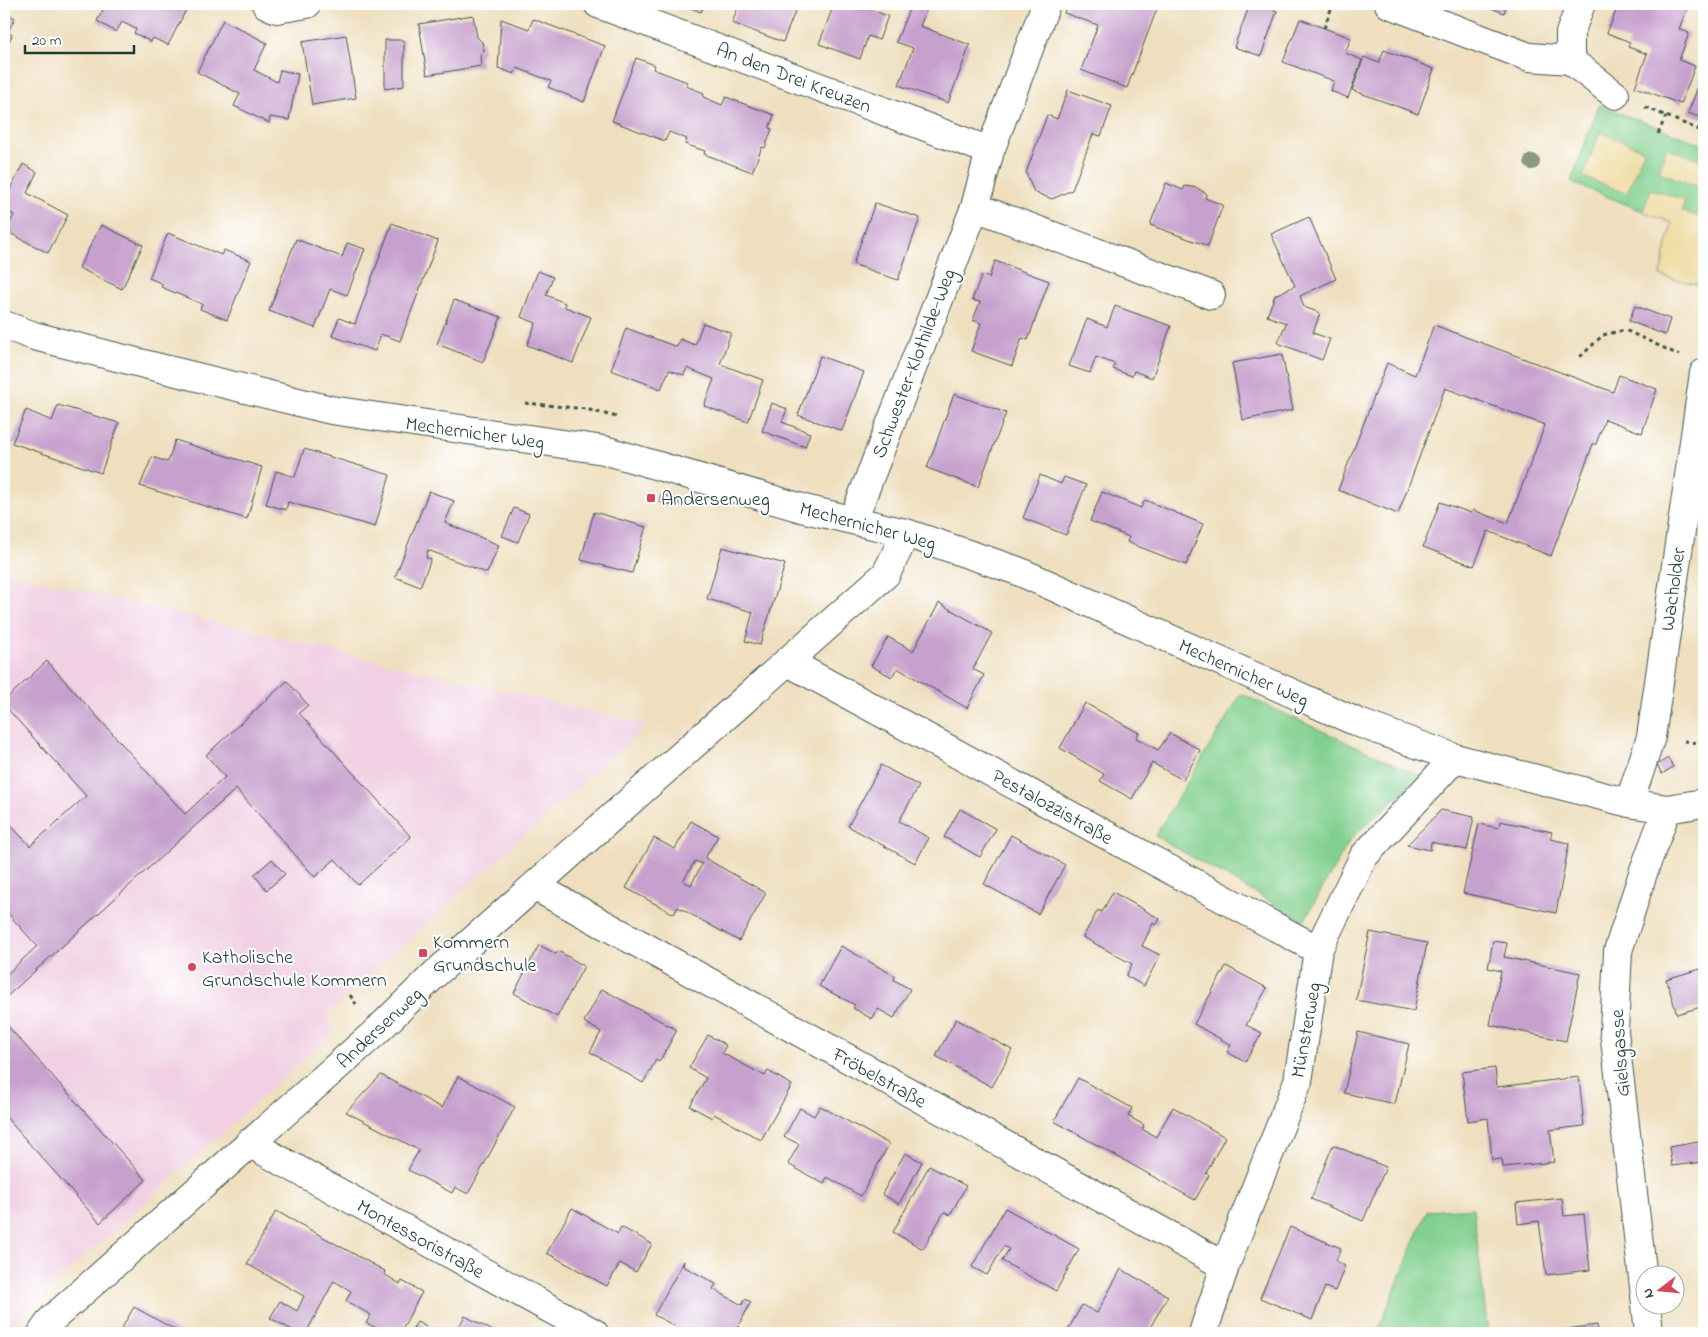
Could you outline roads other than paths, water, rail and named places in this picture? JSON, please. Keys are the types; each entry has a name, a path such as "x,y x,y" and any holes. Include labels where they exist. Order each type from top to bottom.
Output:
{"street":[{"path":"266,4 277,9 307,4"},
{"name":"An den Drei Kreuzen","path":"598,4 990,151"},
{"name":"Schwester-Klothilde-Weg","path":"853,520 975,207 990,151 1046,4"},
{"path":"1389,4 1529,57 1570,60 1615,95"},
{"path":"1570,60 1570,33 1581,4"},
{"path":"975,207 1211,295"},
{"name":"Mechernicher Weg","path":"4,325 128,360 331,410 604,450 805,509 906,533 1018,571 1359,722 1455,758 1629,803 1667,809 1704,803"},
{"name":"Wacholder","path":"1629,803 1651,737 1695,366"},
{"name":"Andersenweg","path":"42,1333 51,1320 886,574 906,533"},
{"name":"Pestalozzistraße","path":"788,662 1318,950"},
{"name":"Münsterweg","path":"1203,1333 1225,1266 1298,1081 1318,950 1364,856 1455,758"},
{"name":"Gielsgasse","path":"1641,1264 1614,1022 1618,951 1644,870 1667,809"},
{"name":"Fröbelstraße","path":"536,887 1225,1266"},
{"name":"Montessoristraße","path":"248,1143 594,1333"},
{"name":"Gielsgasse","path":"1647,1314 1649,1333"}],"place":[{"name":"Andersenweg","path":"651,498"},
{"name":"Kommern Grundschule","path":"423,953"},
{"name":"Katholische Grundschule Kommern","path":"192,967"}]}
